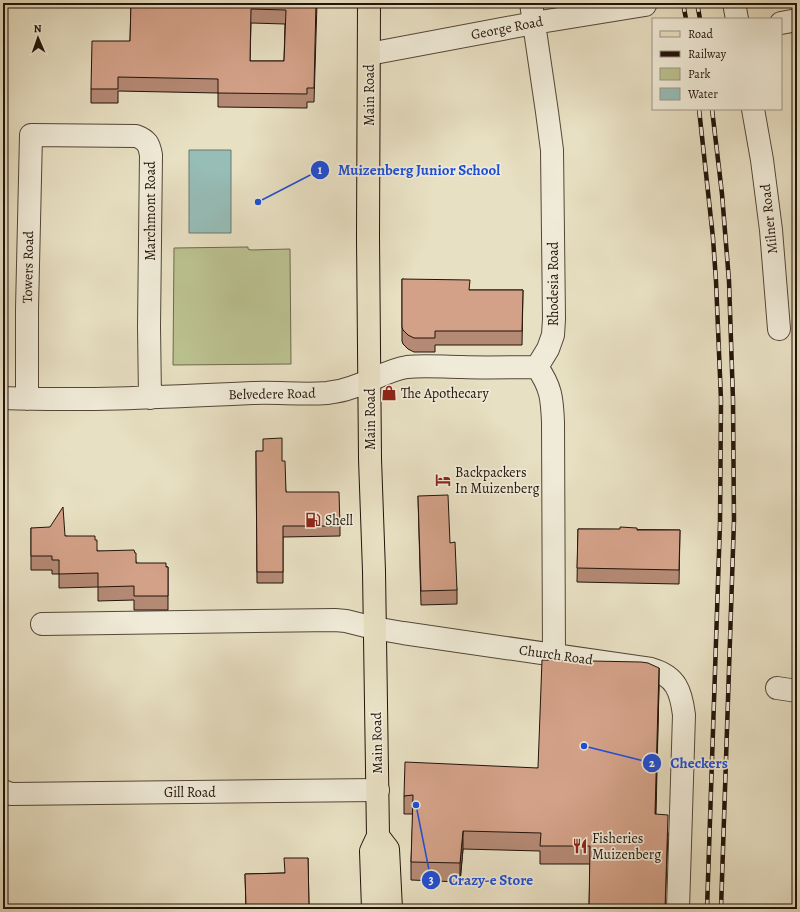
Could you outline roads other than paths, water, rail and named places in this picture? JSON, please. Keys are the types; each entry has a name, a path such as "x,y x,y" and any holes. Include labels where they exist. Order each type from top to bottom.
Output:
{"main road":[{"name":"Main Road","path":"370,3 368,245 370,459 374,571 378,790 378,836 372,851 373,909"},
{"path":"378,836 388,849 391,909"}],"street":[{"path":"734,3 737,18"},
{"name":"George Road","path":"369,54 532,13 645,5"},
{"name":"Rhodesia Road","path":"532,13 552,150 553,335 548,349 537,366"},
{"path":"782,23 797,20"},
{"name":"Milner Road","path":"753,110 762,160 771,230 779,329"},
{"name":"Marchmont Road","path":"31,134 136,136 147,142 150,148 150,398"},
{"name":"Towers Road","path":"27,399 31,134"},
{"name":"Belvedere Road","path":"3,398 150,398 257,393 326,393 354,387 397,370 421,366 537,366"},
{"path":"537,366 549,387 552,399 554,422 554,655"},
{"name":"Church Road","path":"42,624 321,620 346,621 374,628 658,671 671,679 680,695 684,715 678,909"},
{"name":"Gill Road","path":"3,791 11,794 378,790"}],"water":[{"path":"189,150 231,150 231,233 189,233"}],"railway":[{"path":"683,3 686,18"},
{"path":"697,3 700,18"},
{"path":"699,110 713,238 721,400 720,523 707,909"},
{"path":"712,110 722,194 729,281 733,400 734,520 721,909"}],"place":[{"name":"Muizenberg Junior School","path":"258,202"},
{"name":"The Apothecary","path":"389,393"},
{"name":"Backpackers In Muizenberg","path":"443,480"},
{"name":"Shell","path":"313,520"},
{"name":"Checkers","path":"584,746"},
{"name":"Crazy-e Store","path":"416,805"},
{"name":"Fisheries Muizenberg","path":"580,846"}]}
